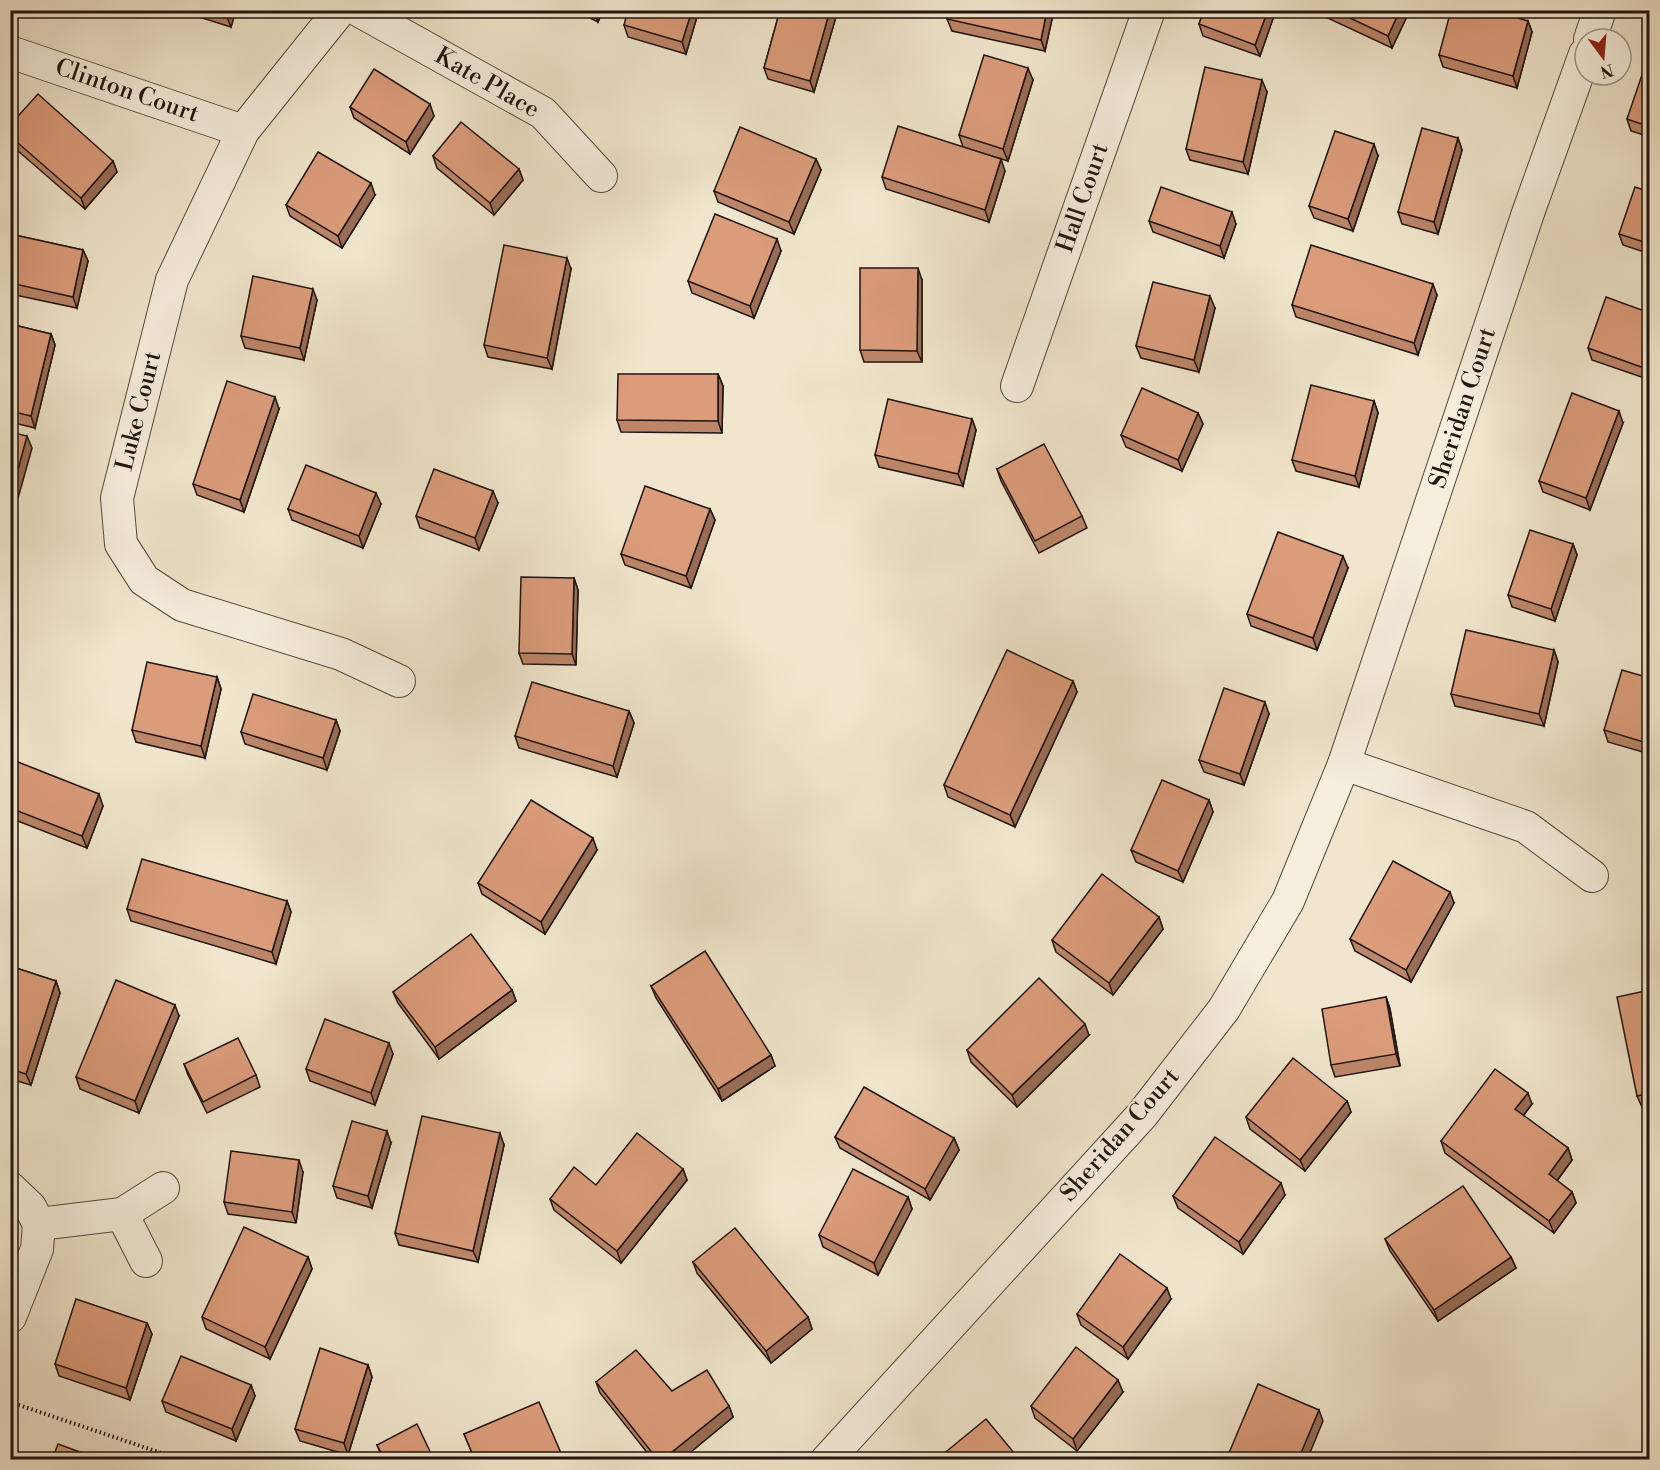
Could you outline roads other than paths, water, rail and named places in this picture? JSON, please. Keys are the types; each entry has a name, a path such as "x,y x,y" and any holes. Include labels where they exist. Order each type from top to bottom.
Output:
{"street":[{"name":"Luke Court","path":"340,10 243,131 172,280 117,498 121,544 144,580 182,605 341,654 399,681"},
{"name":"Kate Place","path":"358,10 543,113 601,176"},
{"name":"Hall Court","path":"1017,386 1149,10"},
{"path":"1594,27 1600,10"},
{"name":"Clinton Court","path":"10,52 243,131"},
{"name":"Sheridan Court","path":"827,1460 1142,1115 1224,1009 1288,901 1344,764 1528,213 1573,87"},
{"path":"1344,764 1526,827 1592,876"},
{"path":"10,1188 30,1207 39,1224 37,1249 10,1317"},
{"path":"39,1224 122,1214 163,1188"},
{"path":"122,1214 146,1261"}]}
